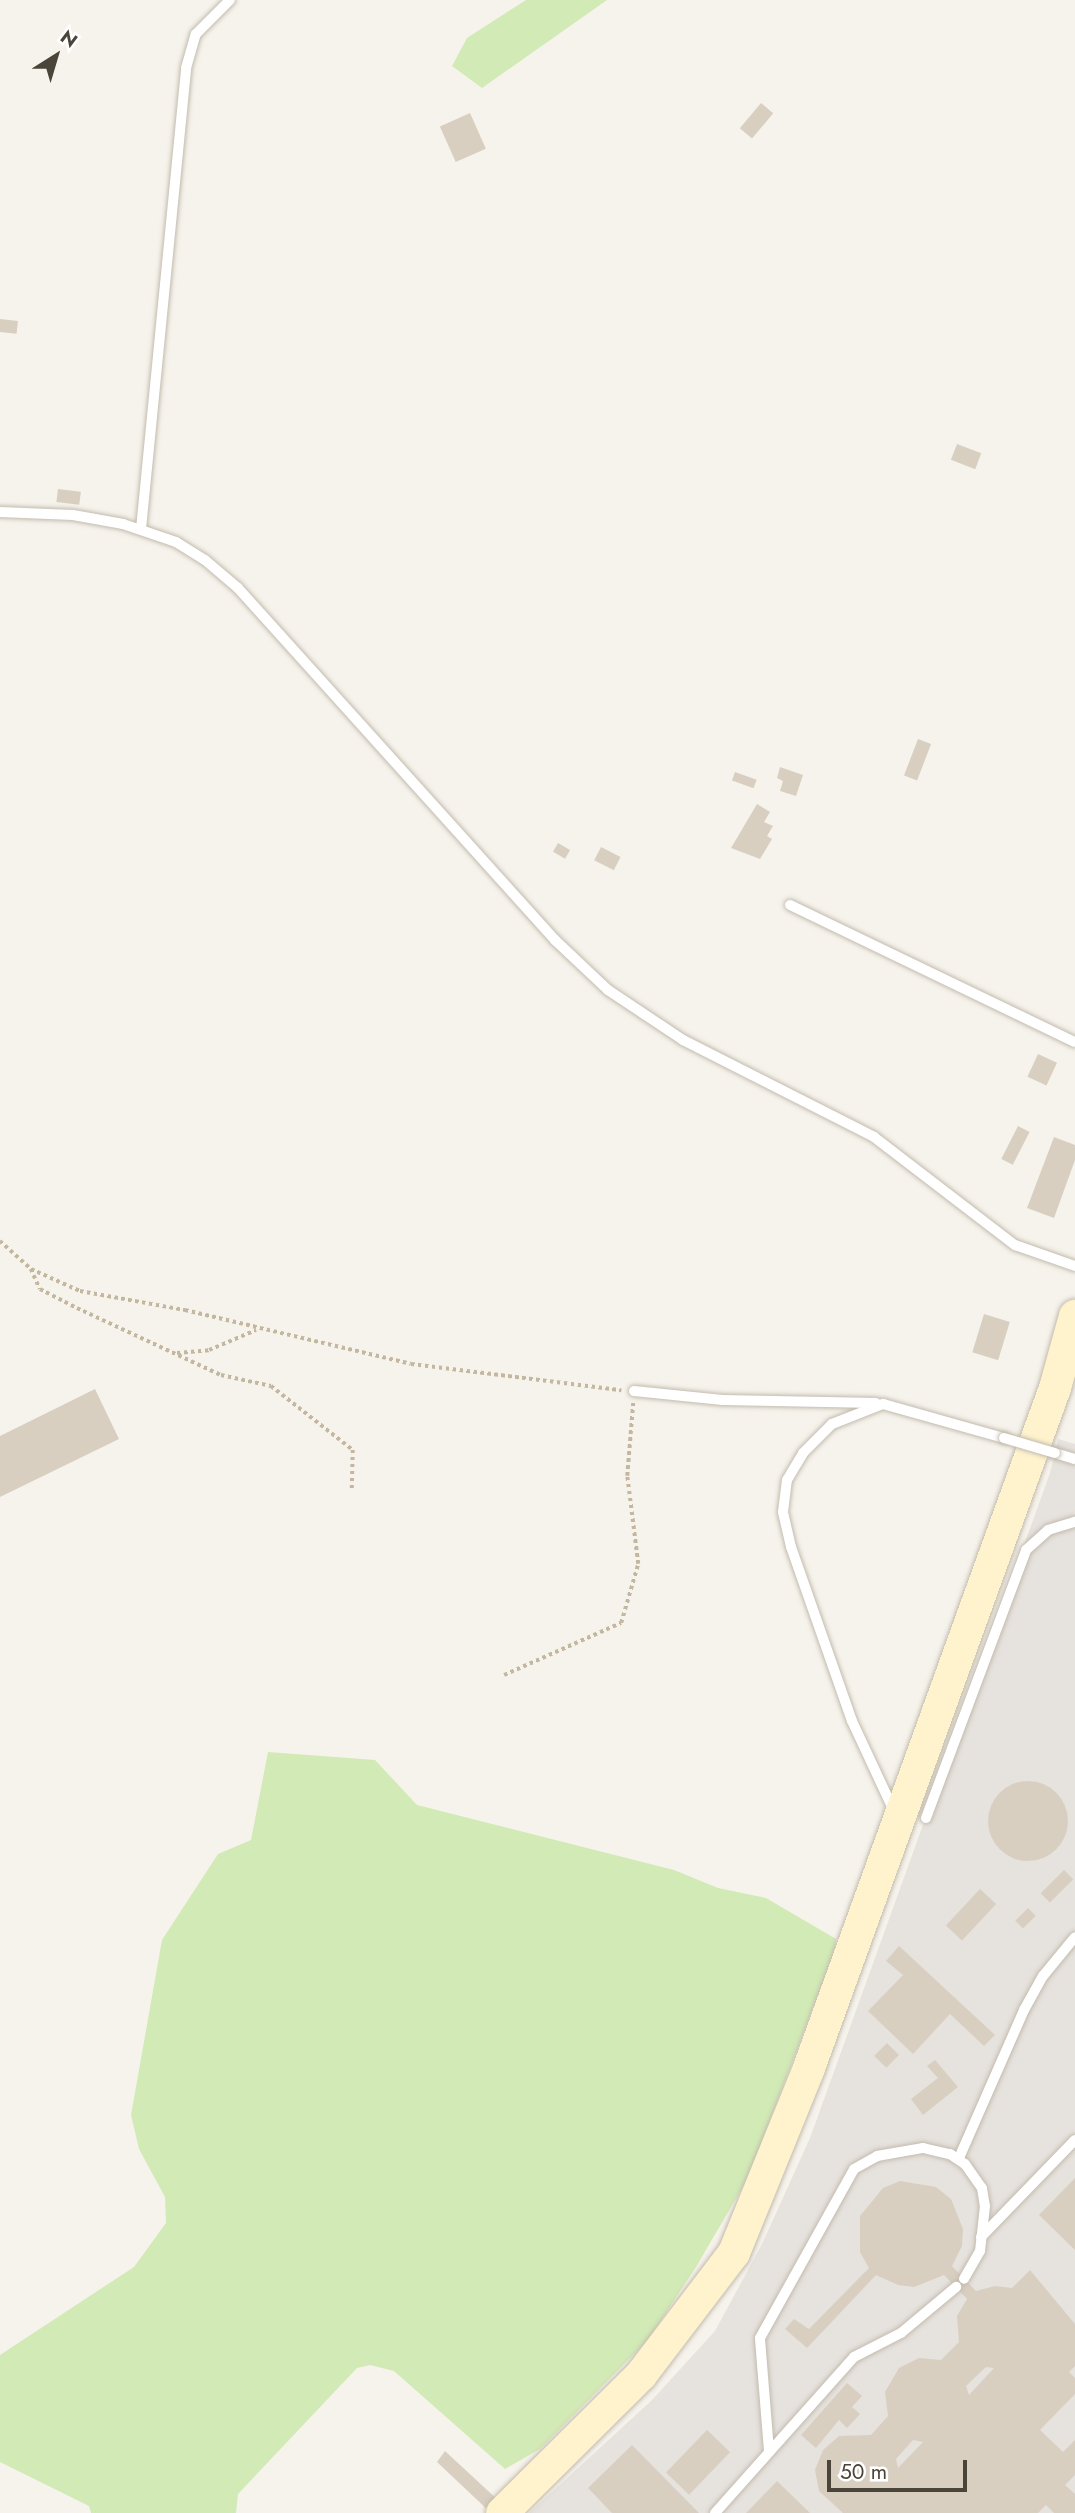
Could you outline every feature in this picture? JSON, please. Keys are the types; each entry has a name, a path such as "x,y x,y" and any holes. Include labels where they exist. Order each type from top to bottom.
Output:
{"street":[{"path":"502,2513 641,2375 734,2253 913,1819 1055,1388 1075,1316"}],"lane":[{"path":"141,529 189,51 206,20 230,0"},
{"path":"0,512 89,517 141,529 186,547 232,583 533,916 608,990 683,1040 874,1137 1014,1245 1075,1266"},
{"path":"790,905 1075,1042"},
{"path":"634,1391 723,1400 883,1404 1075,1459"},
{"path":"883,1404 832,1424 817,1438 787,1480 783,1512 794,1556 852,1721 913,1819"},
{"path":"913,1819 1026,1550 1048,1530 1075,1522"},
{"path":"959,2158 1024,2010 1043,1976 1075,1937"},
{"path":"981,2237 1075,2140"},
{"path":"715,2513 854,2357 901,2333 960,2283 975,2266 981,2237 984,2197 978,2179 959,2158 923,2148 887,2153 859,2165 844,2183 760,2338 769,2451"}],"path":[{"path":"0,1241 31,1269 80,1291 411,1364 634,1391 627,1476 638,1564 621,1623 504,1675"},
{"path":"31,1269 40,1289 221,1375 271,1386 316,1418 353,1450 352,1491"},
{"path":"176,1353 209,1350 258,1329"}],"shaded area":[{"path":"1058,1439 1075,1444 1075,2513 529,2513 652,2400 715,2331 762,2244 810,2138 1050,1473"}],"green space":[{"path":"526,0 607,0 482,88 452,66 467,38"},
{"path":"268,1752 375,1760 417,1805 674,1870 718,1888 766,1898 836,1939 834,1953 748,2178 696,2267 648,2340 540,2449 505,2469 394,2371 370,2365 357,2368 238,2494 236,2513 91,2513 89,2506 0,2462 0,2355 134,2267 166,2223 165,2197 139,2149 131,2115 162,1940 218,1854 251,1840"}],"building":[{"path":"761,103 773,113 752,139 740,128"},
{"path":"470,113 486,149 456,162 440,126"},
{"path":"0,319 18,321 17,334 0,332"},
{"path":"957,444 981,453 975,469 951,460"},
{"path":"58,489 81,492 79,505 56,502"},
{"path":"918,739 931,744 917,780 904,775"},
{"path":"780,767 803,775 796,796 780,791 783,781 777,778"},
{"path":"735,772 757,780 754,788 732,780"},
{"path":"757,804 770,812 764,822 773,826 767,836 772,839 760,859 731,848"},
{"path":"558,843 570,850 565,859 553,852"},
{"path":"601,847 621,857 614,870 594,860"},
{"path":"1038,1054 1057,1063 1046,1086 1027,1077"},
{"path":"1018,1126 1030,1132 1013,1165 1001,1159"},
{"path":"1054,1137 1075,1145 1075,1160 1054,1218 1027,1208"},
{"path":"984,1314 1010,1322 998,1360 972,1352"},
{"path":"95,1389 119,1439 0,1497 0,1436"},
{"path":"1020,1781 1036,1781 1057,1792 1068,1813 1068,1829 1057,1850 1036,1861 1020,1861 1006,1855 994,1843 988,1829 988,1813 994,1799 1006,1787"},
{"path":"1064,1870 1073,1879 1050,1903 1041,1893"},
{"path":"980,1889 996,1904 962,1941 946,1926"},
{"path":"1028,1908 1036,1916 1023,1929 1015,1921"},
{"path":"899,1946 995,2035 984,2046 950,2014 913,2054 868,2011 903,1975 886,1961"},
{"path":"887,2043 899,2055 886,2068 874,2056"},
{"path":"935,2060 958,2087 923,2115 911,2099 938,2078 927,2066"},
{"path":"1075,2178 1075,2250 1039,2215"},
{"path":"900,2181 936,2187 951,2199 963,2229 962,2246 952,2266 976,2291 995,2286 1012,2288 1030,2270 1075,2324 1075,2366 1069,2372 1075,2378 1075,2394 1040,2430 1063,2452 1075,2440 1075,2475 1065,2485 1075,2494 1075,2513 1054,2513 1046,2505 1038,2513 843,2513 819,2491 815,2470 823,2450 839,2436 871,2435 888,2416 885,2392 899,2368 919,2358 941,2360 959,2342 957,2316 967,2299 944,2275 914,2287 898,2285 876,2275 807,2348 785,2329 794,2319 809,2329 869,2268 860,2252 860,2216 883,2188","holes":["986,2367 994,2368 969,2395 966,2386","913,2440 923,2442 898,2468 896,2459"]},
{"path":"847,2383 862,2396 852,2407 860,2414 847,2428 839,2420 816,2448 801,2435"},
{"path":"707,2430 730,2452 689,2495 666,2472"},
{"path":"632,2445 699,2513 612,2513 588,2488"},
{"path":"445,2451 512,2513 491,2513 437,2462"},
{"path":"777,2481 810,2513 746,2513"}]}
